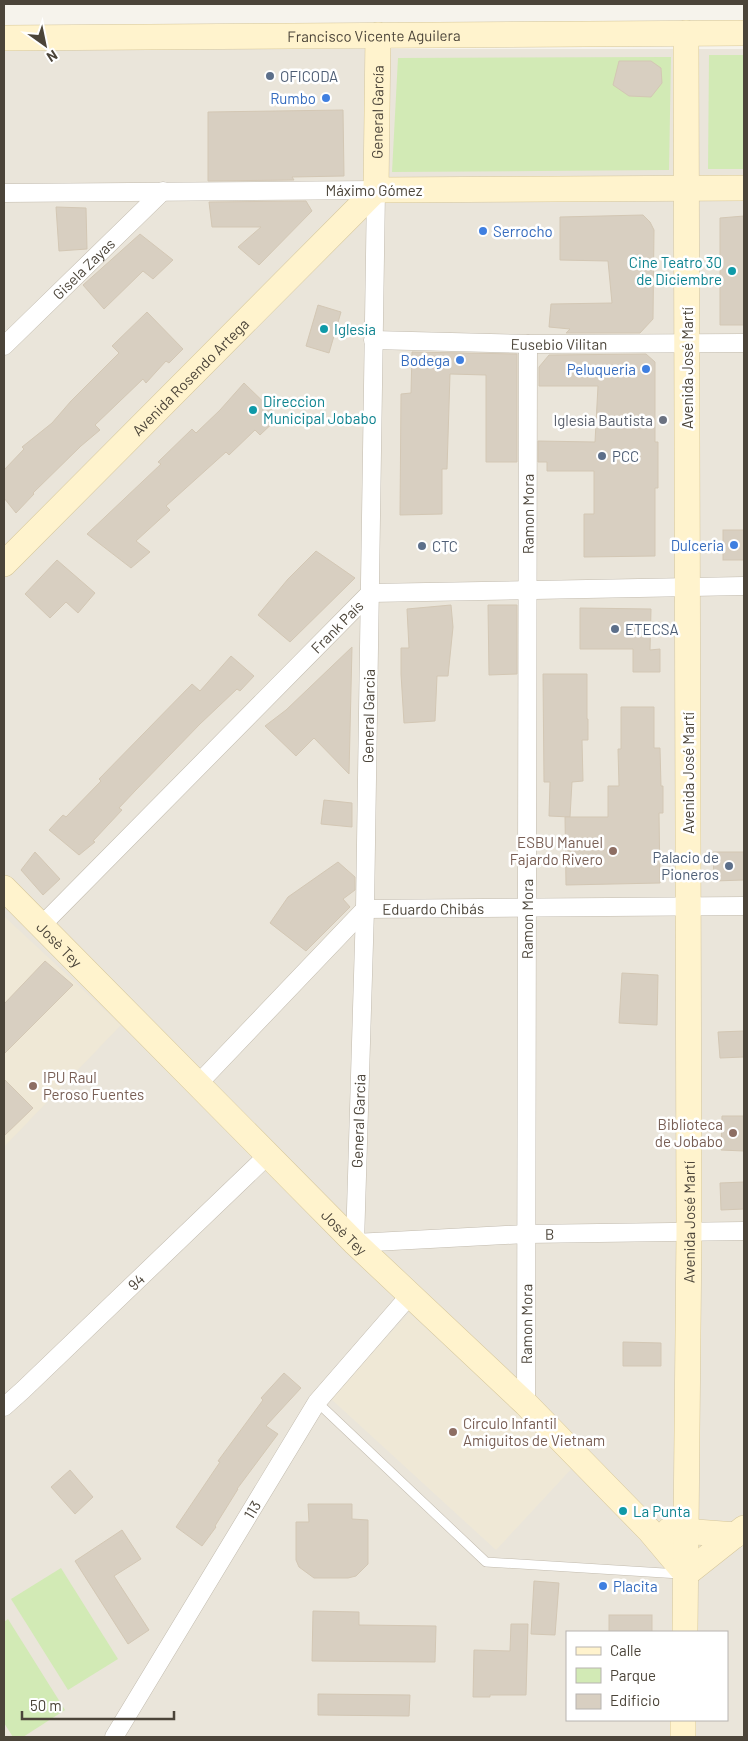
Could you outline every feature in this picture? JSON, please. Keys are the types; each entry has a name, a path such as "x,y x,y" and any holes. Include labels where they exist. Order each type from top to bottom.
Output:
{"main road":[{"name":"Avenida José Martí","path":"685,1631 690,1232 686,33"},
{"name":"Francisco Vicente Aguilera","path":"4,38 744,33"},
{"name":"General García","path":"376,190 378,35"},
{"name":"Máximo Gómez","path":"376,190 744,188"},
{"name":"Avenida Rosendo Artega","path":"4,564 376,190"},
{"name":"Josè Tey","path":"4,888 355,1243 526,1404 649,1530 686,1574"},
{"path":"649,1530 742,1532"},
{"path":"686,1574 742,1532"},
{"path":"683,1721 683,1737"}],"street":[{"name":"Máximo Gómez","path":"4,193 376,190"},
{"name":"General Garcia","path":"355,1243 365,909 376,190"},
{"name":"Gisela Zayas","path":"4,346 163,191"},
{"name":"Eusebio Vilitan","path":"373,340 528,344 744,343"},
{"name":"Ramon Mora","path":"526,1404 528,344"},
{"name":"Frank País","path":"41,926 370,593 744,586"},
{"name":"Eduardo Chibás","path":"198,1084 365,909 744,906"},
{"name":"94","path":"4,1407 268,1155"},
{"name":"B","path":"355,1243 526,1234 744,1231"},
{"name":"113","path":"114,1737 317,1402 410,1295"}],"lane":[{"path":"317,1402 486,1562 686,1574"}],"shaded area":[{"path":"4,49 744,49 744,1737 4,1737"},
{"name":"IPU Raul Peroso Fuentes","path":"4,916 121,1025 4,1147"},
{"name":"Círculo Infantil Amiguitos de Vietnam","path":"409,1313 575,1465 496,1550 330,1398"}],"green space":[{"path":"709,55 744,55 744,169 708,169"},
{"path":"671,57 669,170 392,172 398,58"},
{"path":"61,1568 118,1659 68,1690 11,1599"},
{"path":"8,1619 65,1710 23,1737 13,1737 4,1723 4,1622"}],"building":[{"path":"619,61 651,61 661,68 662,83 651,97 629,96 613,85"},
{"path":"343,110 344,176 292,177 294,180 208,181 208,112"},
{"path":"306,201 312,211 259,265 238,247 261,227 212,227 209,202"},
{"path":"56,207 86,208 87,249 59,251"},
{"path":"643,215 650,222 654,230 653,319 640,333 566,333 570,329 549,327 551,304 612,303 608,261 560,260 560,217"},
{"name":"Cine Teatro 30 de Diciembre","path":"744,216 744,325 720,325 720,218"},
{"path":"140,234 173,260 153,279 143,271 104,309 83,285"},
{"name":"Iglesia","path":"318,305 341,312 329,353 306,346"},
{"path":"147,312 183,349 169,363 166,361 146,383 143,379 95,425 100,430 33,493 16,513 4,498 4,470 24,449 22,447 52,423 119,353 112,346"},
{"path":"412,352 517,354 517,462 486,462 486,375 450,374 447,469 442,469 442,514 400,515 401,394 411,393"},
{"path":"646,354 655,362 655,442 658,442 658,488 655,488 655,556 584,557 584,514 594,514 594,471 547,471 547,462 538,462 538,441 595,442 598,386 539,386 539,367 549,355"},
{"path":"244,383 279,417 260,435 255,430 229,455 226,452 166,506 170,510 136,541 150,552 131,568 87,534 161,464 158,462 192,429 196,433"},
{"name":"Dulceria","path":"723,530 744,530 744,560 723,560"},
{"path":"316,551 355,578 290,642 258,615 288,579"},
{"path":"57,560 95,593 78,613 66,602 50,618 25,594"},
{"path":"451,605 453,627 448,676 437,676 435,721 404,723 401,648 409,648 407,609"},
{"path":"488,605 517,605 517,674 489,675"},
{"name":"ETECSA","path":"580,608 651,609 650,650 660,649 660,672 633,672 633,649 580,649"},
{"path":"352,647 349,774 314,738 296,756 265,726 286,710"},
{"path":"231,656 254,676 240,691 237,689 200,724 135,791 119,808 122,810 93,841 95,842 79,855 49,830 63,815 66,817 101,781 99,779 192,684 200,691"},
{"path":"543,674 587,674 588,740 582,740 583,781 572,782 570,817 549,816 550,782 544,782"},
{"path":"621,707 654,707 654,748 660,748 661,786 663,786 663,813 659,813 660,883 566,885 565,817 608,817 608,786 619,786 618,749 621,749"},
{"path":"324,800 352,803 352,827 321,824"},
{"path":"35,852 60,879 43,895 21,870"},
{"name":"Palacio de Pioneros","path":"713,852 744,852 744,880 714,881"},
{"path":"338,862 355,877 355,890 343,899 350,907 306,951 270,923 288,897"},
{"path":"45,961 73,985 4,1054 4,1004"},
{"path":"622,973 658,975 657,1025 619,1023"},
{"path":"744,1031 744,1057 720,1058 718,1032"},
{"path":"4,1079 33,1108 4,1136"},
{"name":"Biblioteca de Jobabo","path":"722,1116 744,1116 744,1151 721,1150"},
{"path":"744,1182 744,1209 721,1210 720,1183"},
{"path":"623,1342 661,1343 661,1366 623,1366"},
{"path":"284,1373 301,1388 266,1426 278,1434 237,1489 216,1527 202,1546 176,1527 220,1462 218,1461 263,1400 261,1398"},
{"path":"70,1470 93,1497 75,1514 51,1487"},
{"path":"308,1504 352,1504 352,1519 368,1520 368,1564 356,1576 348,1578 314,1578 299,1567 296,1560 296,1522 309,1522"},
{"path":"122,1530 141,1559 114,1576 149,1630 128,1644 75,1561"},
{"path":"534,1581 559,1583 555,1635 531,1634"},
{"path":"313,1611 359,1612 359,1625 436,1626 435,1662 312,1661"},
{"path":"609,1615 652,1615 652,1631 609,1631"},
{"path":"511,1624 528,1624 526,1695 473,1697 474,1650 510,1651"},
{"path":"318,1694 410,1695 409,1716 318,1715"}],"place":[{"name":"OFICODA","path":"270,76"},
{"name":"Rumbo","path":"326,98"},
{"name":"Serrocho","path":"483,231"},
{"name":"Cine Teatro 30 de Diciembre","path":"732,271"},
{"name":"Iglesia","path":"324,329"},
{"name":"Bodega","path":"460,360"},
{"name":"Peluqueria","path":"646,369"},
{"name":"Direccion Municipal Jobabo","path":"253,410"},
{"name":"Iglesia Bautista","path":"663,420"},
{"name":"PCC","path":"602,456"},
{"name":"Dulceria","path":"734,545"},
{"name":"CTC","path":"422,546"},
{"name":"ETECSA","path":"615,629"},
{"name":"ESBU Manuel Fajardo Rivero","path":"613,851"},
{"name":"Palacio de Pioneros","path":"729,866"},
{"name":"IPU Raul Peroso Fuentes","path":"33,1086"},
{"name":"Biblioteca de Jobabo","path":"733,1133"},
{"name":"Círculo Infantil Amiguitos de Vietnam","path":"453,1432"},
{"name":"La Punta","path":"623,1511"},
{"name":"Placita","path":"603,1586"}]}
